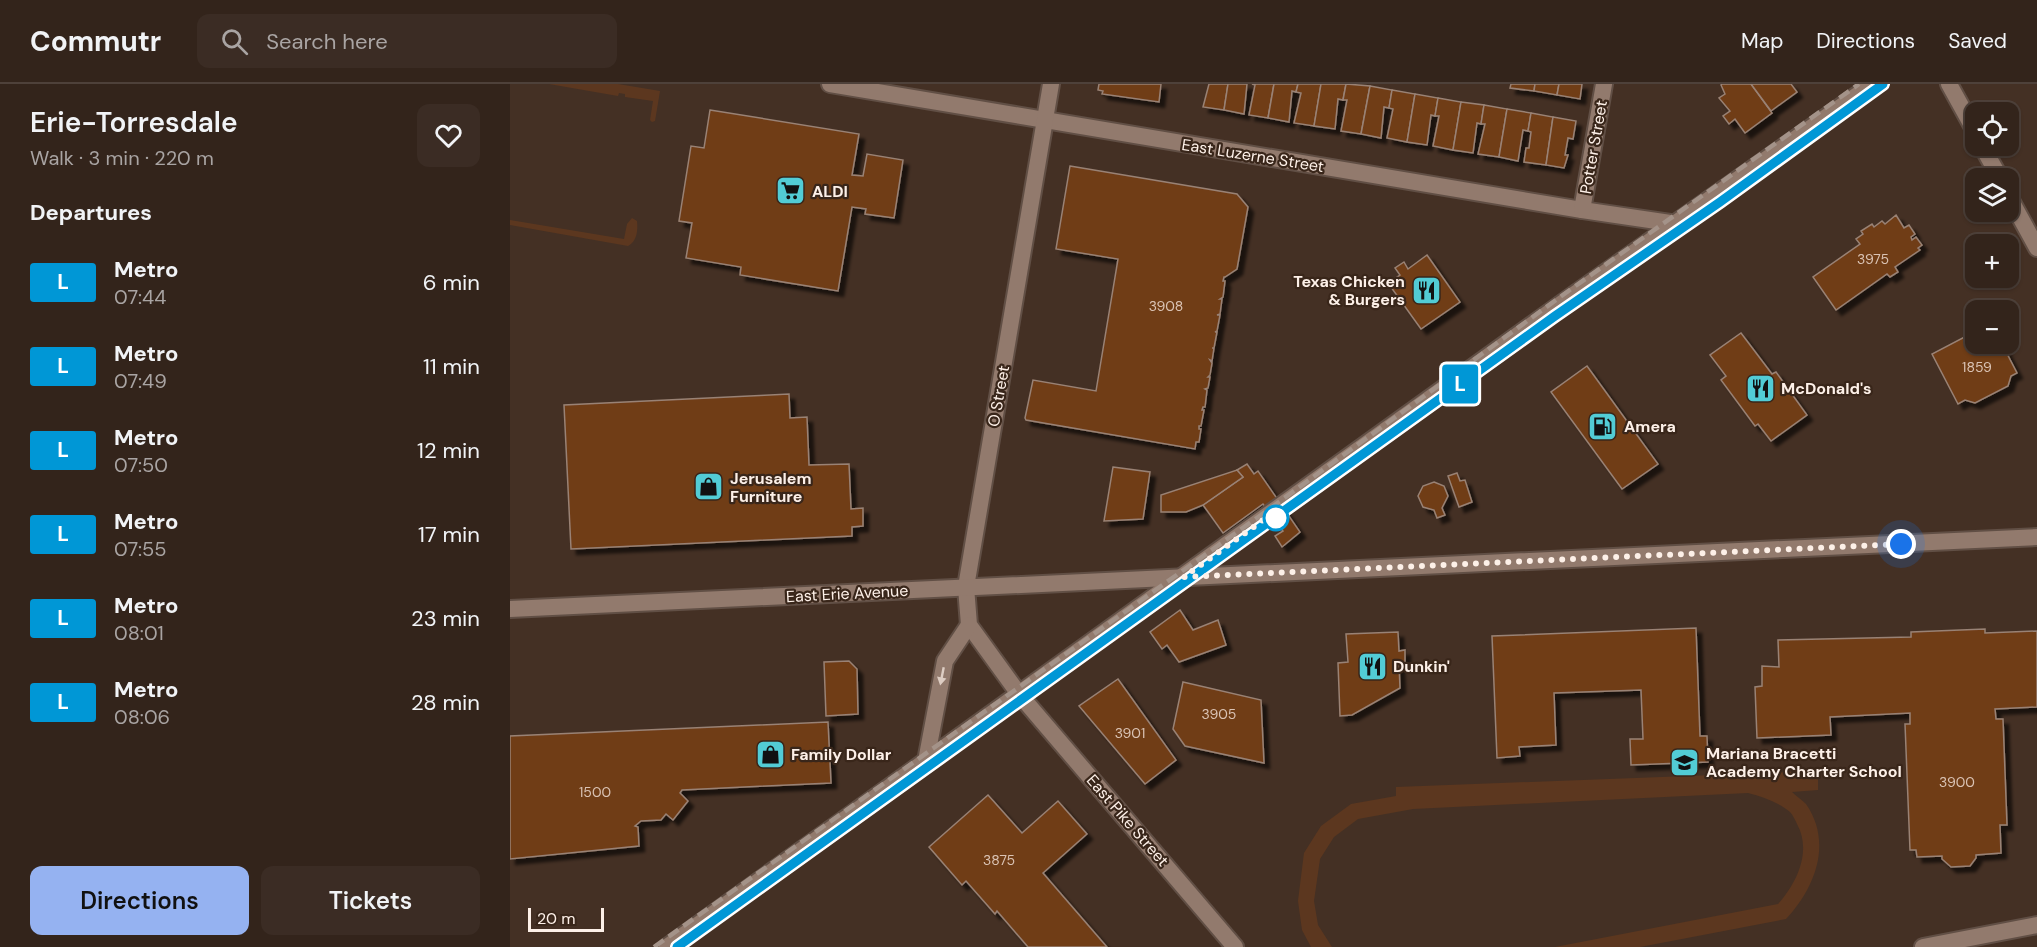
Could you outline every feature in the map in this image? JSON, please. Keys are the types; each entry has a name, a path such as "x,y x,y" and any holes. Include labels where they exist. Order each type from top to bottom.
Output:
{"street":[{"name":"East Luzerne Street","path":"830,84 1677,224"},
{"name":"O Street","path":"969,625 966,587 1051,84"},
{"name":"Potter Street","path":"1582,210 1604,84"},
{"path":"667,947 1572,296 1873,84"},
{"path":"1949,84 1965,113"},
{"path":"2019,215 2037,248"},
{"name":"East Erie Avenue","path":"510,609 2037,537"},
{"path":"926,761 945,661 969,625 1019,694"},
{"name":"East Pike Street","path":"1019,694 1235,947"},
{"path":"1923,947 2037,925"}],"shaded area":[{"path":"549,84 618,84 660,91 655,121 650,120 653,101 625,97 625,94 619,93 618,96"},
{"path":"632,218 637,221 637,232 635,239 628,246 510,225 510,220 624,239 627,224"},
{"path":"1818,771 1818,790 1792,792 1806,804 1814,819 1819,849 1812,879 1796,907 1786,919 1640,947 1555,947 1778,904 1791,886 1800,866 1803,856 1801,834 1790,812 1770,800 1748,793 1413,809 1358,819 1334,837 1320,859 1314,901 1318,925 1332,947 1311,947 1302,930 1298,901 1304,853 1321,826 1351,804 1396,796 1396,787"}],"building":[{"path":"1099,84 1161,84 1159,102 1102,94 1103,91 1098,90"},
{"path":"1209,84 1228,84 1224,110 1203,107"},
{"path":"1228,84 1247,84 1244,114 1224,110"},
{"path":"1252,84 1274,84 1268,118 1249,115 1255,85"},
{"path":"1274,84 1298,84 1296,92 1292,91 1289,122 1268,118"},
{"path":"1298,84 1321,84 1314,126 1294,123 1301,93 1296,92"},
{"path":"1321,84 1346,84 1343,100 1338,99 1335,129 1314,126"},
{"path":"1346,84 1370,86 1361,134 1341,131 1347,100 1343,100"},
{"path":"1511,84 1535,84 1534,91 1510,88"},
{"path":"1535,84 1559,84 1557,95 1534,91"},
{"path":"1559,84 1582,84 1580,99 1557,95"},
{"path":"1722,84 1751,84 1772,113 1745,133 1735,119 1729,124 1723,116 1730,111 1719,98 1725,94"},
{"path":"1751,84 1791,84 1797,92 1771,111"},
{"path":"1370,86 1392,90 1389,108 1384,107 1381,138 1361,134"},
{"path":"1392,90 1415,94 1407,142 1387,138 1393,109 1389,108"},
{"path":"1415,94 1438,98 1435,116 1431,115 1427,145 1407,142"},
{"path":"1438,98 1461,102 1453,150 1433,146 1439,116 1435,116"},
{"path":"1461,102 1484,105 1481,124 1477,123 1473,153 1453,150"},
{"path":"1484,105 1507,109 1499,157 1478,154 1485,124 1481,124"},
{"path":"1507,109 1531,113 1528,131 1523,130 1518,161 1499,157"},
{"name":"ALDI","path":"710,110 859,134 852,175 863,176 867,154 903,160 894,218 865,214 866,209 852,207 838,291 740,275 741,267 686,258 692,223 679,221 691,146 704,148"},
{"path":"1531,113 1553,117 1546,165 1524,162 1526,148 1529,148 1531,132 1528,131"},
{"path":"1553,117 1576,121 1573,139 1568,138 1565,155 1568,155 1564,168 1546,165"},
{"path":"1070,166 1237,194 1248,207 1237,269 1224,277 1223,281 1225,281 1223,297 1220,299 1222,299 1220,314 1217,315 1220,315 1215,332 1217,332 1212,361 1210,360 1212,363 1208,377 1210,377 1208,388 1205,389 1207,390 1205,407 1202,410 1204,410 1201,426 1199,426 1201,429 1199,442 1196,442 1195,449 1025,418 1033,380 1096,391 1118,259 1056,249"},
{"path":"1896,215 1904,228 1909,225 1915,234 1911,237 1912,240 1916,237 1922,245 1918,248 1920,250 1895,267 1898,272 1890,277 1887,274 1836,310 1813,277 1860,244 1856,239 1863,234 1861,231 1872,224 1874,227 1882,221 1885,224"},
{"path":"1427,255 1460,302 1421,329 1388,283 1400,275 1395,268 1404,262 1408,269"},
{"path":"1741,333 1772,374 1776,372 1807,415 1771,441 1758,424 1755,426 1721,380 1726,376 1710,355"},
{"path":"1965,337 1965,354 2007,354 2017,373 2011,376 2008,386 1975,403 1965,400 1958,404 1932,354"},
{"path":"1587,366 1658,464 1622,489 1551,392"},
{"name":"Jerusalem Furniture","path":"789,394 790,418 807,417 809,465 849,464 851,509 863,508 863,526 852,527 852,536 571,549 564,405"},
{"path":"1247,464 1254,474 1258,471 1300,532 1282,547 1275,536 1283,531 1263,504 1223,533 1203,505 1243,477 1237,470"},
{"path":"1113,467 1150,472 1143,519 1104,521"},
{"path":"1237,470 1243,477 1203,505 1186,512 1161,512 1161,495"},
{"path":"1457,473 1460,481 1465,480 1472,502 1459,507 1448,476"},
{"path":"1434,482 1444,486 1448,496 1442,508 1445,515 1437,518 1434,510 1423,507 1418,496 1423,486"},
{"path":"1180,610 1193,630 1218,620 1226,645 1179,662 1167,645 1162,649 1150,632"},
{"path":"1696,628 1700,736 1707,736 1708,762 1631,765 1630,739 1643,739 1641,690 1554,693 1556,745 1519,747 1520,756 1497,758 1492,636"},
{"path":"1985,629 1985,633 2037,631 2037,707 1995,709 1996,719 2003,719 2007,825 2000,825 2001,853 1976,855 1970,866 1951,867 1942,859 1942,856 1917,857 1916,850 1910,850 1905,724 1910,724 1910,713 1830,717 1831,735 1757,738 1755,687 1762,686 1762,666 1779,667 1778,640 1911,637 1911,632"},
{"path":"1398,632 1399,651 1405,650 1405,664 1399,664 1400,688 1352,715 1340,716 1338,663 1348,662 1346,634"},
{"path":"849,661 857,669 858,714 826,716 824,662"},
{"path":"1118,679 1176,760 1145,784 1079,706"},
{"path":"1183,682 1261,700 1264,763 1185,746 1173,729"},
{"path":"828,722 831,783 682,790 680,793 688,801 673,820 666,814 661,820 641,821 635,826 638,827 639,846 510,859 510,736"},
{"path":"988,795 1022,833 1058,801 1087,834 1043,873 1107,947 1028,947 997,911 995,914 966,881 962,885 929,847"}],"railway":[{"path":"654,947 1261,515 1567,292 1859,84"},
{"path":"677,947 1575,302 1720,202 1883,84"}],"metro line":[{"name":"L","path":"677,947 1555,316 1720,202 1883,84"}],"place":[{"name":"ALDI","path":"791,191"},
{"name":"Texas Chicken & Burgers","path":"1426,290"},
{"name":"McDonald's","path":"1760,388"},
{"name":"Amera","path":"1603,426"},
{"name":"Jerusalem Furniture","path":"709,487"},
{"name":"Dunkin'","path":"1372,666"},
{"name":"Family Dollar","path":"770,754"},
{"name":"Mariana Bracetti Academy Charter School","path":"1685,762"}],"route":[{"path":"1276,518 1280,508 1184,577 1901,544"}]}
